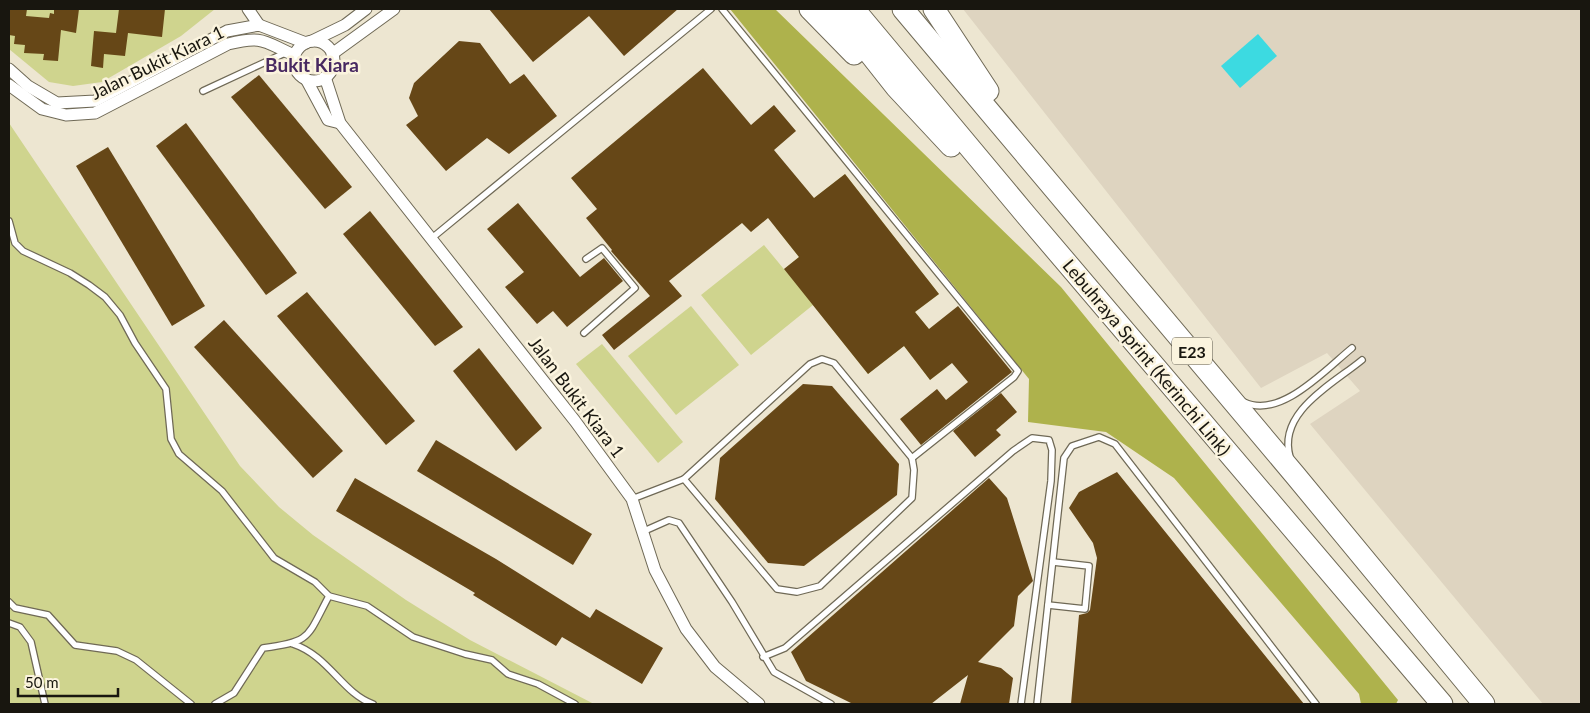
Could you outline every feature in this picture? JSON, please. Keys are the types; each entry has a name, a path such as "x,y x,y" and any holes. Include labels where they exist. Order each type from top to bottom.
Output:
{"highway":[{"path":"810,9 855,55 896,87"},
{"path":"831,9 855,34 896,87 992,189 1026,215"},
{"name":"Lebuhraya Sprint (Kerinchi Link)","path":"854,9 1026,215 1442,704"},
{"name":"E23","path":"903,9 1479,696"},
{"path":"934,9 1038,169"},
{"path":"1411,668 1430,704"},
{"path":"1479,696 1494,704"}],"street":[{"path":"248,9 258,25 309,42 324,44 332,54 333,67 325,77 319,80 306,79 295,67 291,54 309,42 345,25 366,9"},
{"path":"332,54 394,9"},
{"name":"Jalan Bukit Kiara 1","path":"9,69 28,86 57,103 96,101 227,31 258,25"},
{"name":"Jalan Bukit Kiara 1","path":"9,84 42,109 66,114 95,113 228,44 248,39 269,42 291,54"},
{"name":"Jalan Bukit Kiara 1","path":"325,77 340,123 575,421 632,499 655,570 686,629 715,667 759,704"},
{"name":"Jalan Bukit Kiara 1","path":"306,79 328,120 340,123"}],"lane":[{"path":"432,238 712,9"},
{"path":"722,9 1018,371 1014,377 912,458"},
{"path":"203,91 291,54"},
{"path":"9,221 16,243 23,251 70,273 90,285 110,303 166,389 171,439 179,454 222,491 274,558 315,582 329,596 368,606 413,637 465,654 492,660 508,674 538,684 575,704"},
{"path":"584,333 635,288 602,248 586,259"},
{"path":"1226,393 1251,406 1268,406 1285,401 1352,348"},
{"path":"632,499 684,479 810,364 822,359 834,364 912,458 914,470 912,498 820,586 797,592 777,589 684,479"},
{"path":"1295,475 1288,442 1288,433 1294,419 1308,404 1362,360"},
{"path":"1037,704 1064,458 1072,446 1099,437 1115,444 1316,704"},
{"path":"763,657 785,648 1013,451 1032,438 1049,440 1052,450 1051,481 1021,704"},
{"path":"642,532 669,520 679,523 732,602 763,657 774,672 831,704"},
{"path":"1048,605 1085,609 1089,566 1053,562"},
{"path":"215,704 234,694 263,648 293,644 308,635 329,596"},
{"path":"9,602 15,608 48,615 75,645 117,651 136,660 191,704"},
{"path":"9,623 20,627 32,642 45,704"},
{"path":"293,644 308,649 332,669 361,700 373,704"}],"shaded area":[{"path":"730,9 775,9 1061,287 1398,700 1396,704 1361,704 1359,694 1174,478 1106,432 1028,422 1029,379"},
{"path":"963,9 1581,9 1581,704 1543,704 1310,424 1360,391 1327,353 1261,388"}],"green space":[{"path":"9,9 215,9 181,36 102,82 73,86 49,82 9,49"},
{"path":"9,123 240,466 279,507 313,535 406,600 470,640 594,704 9,704"},
{"path":"845,174 939,294 915,312 938,341 947,367 930,380 904,346 868,374 813,305 751,355 701,295 764,245 797,285 784,269 799,257 776,228"},
{"path":"691,306 739,365 676,415 628,356"},
{"path":"602,344 683,442 658,463 576,364"}],"water":[{"path":"1258,34 1277,56 1240,88 1221,66"}],"building":[{"path":"9,9 27,9 26,16 49,18 50,13 54,14 54,9 79,9 76,33 61,30 58,61 43,60 44,54 24,53 25,45 14,44 15,36 9,35"},
{"path":"119,9 165,9 162,37 128,33 125,56 104,54 103,68 91,66 94,31 116,33"},
{"path":"489,9 678,9 624,56 589,16 533,62"},
{"path":"459,41 480,43 510,84 524,74 557,116 509,154 487,138 446,171 406,125 418,116 409,98 414,83"},
{"path":"703,68 751,125 774,105 796,131 774,150 814,198 845,174 939,294 915,312 929,329 958,306 1012,372 921,445 900,419 937,389 946,400 968,382 952,363 930,380 904,346 868,374 784,269 799,257 768,218 751,232 742,223 669,281 682,296 614,350 602,335 650,296 611,251 586,218 597,209 571,178"},
{"path":"259,75 352,187 325,209 231,97"},
{"path":"186,123 297,273 266,295 156,146"},
{"path":"108,147 205,306 172,326 76,166"},
{"path":"518,203 580,277 604,258 623,281 567,327 553,311 537,324 505,287 524,272 487,229"},
{"path":"370,211 463,327 435,346 343,234"},
{"path":"307,292 415,421 386,445 277,316"},
{"path":"224,320 343,451 313,478 194,347"},
{"path":"479,348 542,428 516,451 453,371"},
{"path":"803,384 832,386 899,464 897,495 804,566 768,563 715,499 720,458"},
{"path":"1001,393 1017,412 996,430 1001,435 975,457 953,431"},
{"path":"436,440 592,534 573,565 417,471"},
{"path":"1117,472 1304,704 1071,704 1079,615 1090,610 1097,558 1093,543 1069,508 1079,492"},
{"path":"355,478 496,559 590,618 596,609 663,648 642,684 562,637 556,646 473,595 475,593 336,511"},
{"path":"989,478 1007,498 1033,581 1018,596 1014,626 978,662 1001,668 1013,678 1009,704 960,704 968,675 931,704 853,704 806,681 791,652"}],"district":[{"name":"Bukit Kiara","path":"312,64"}]}
